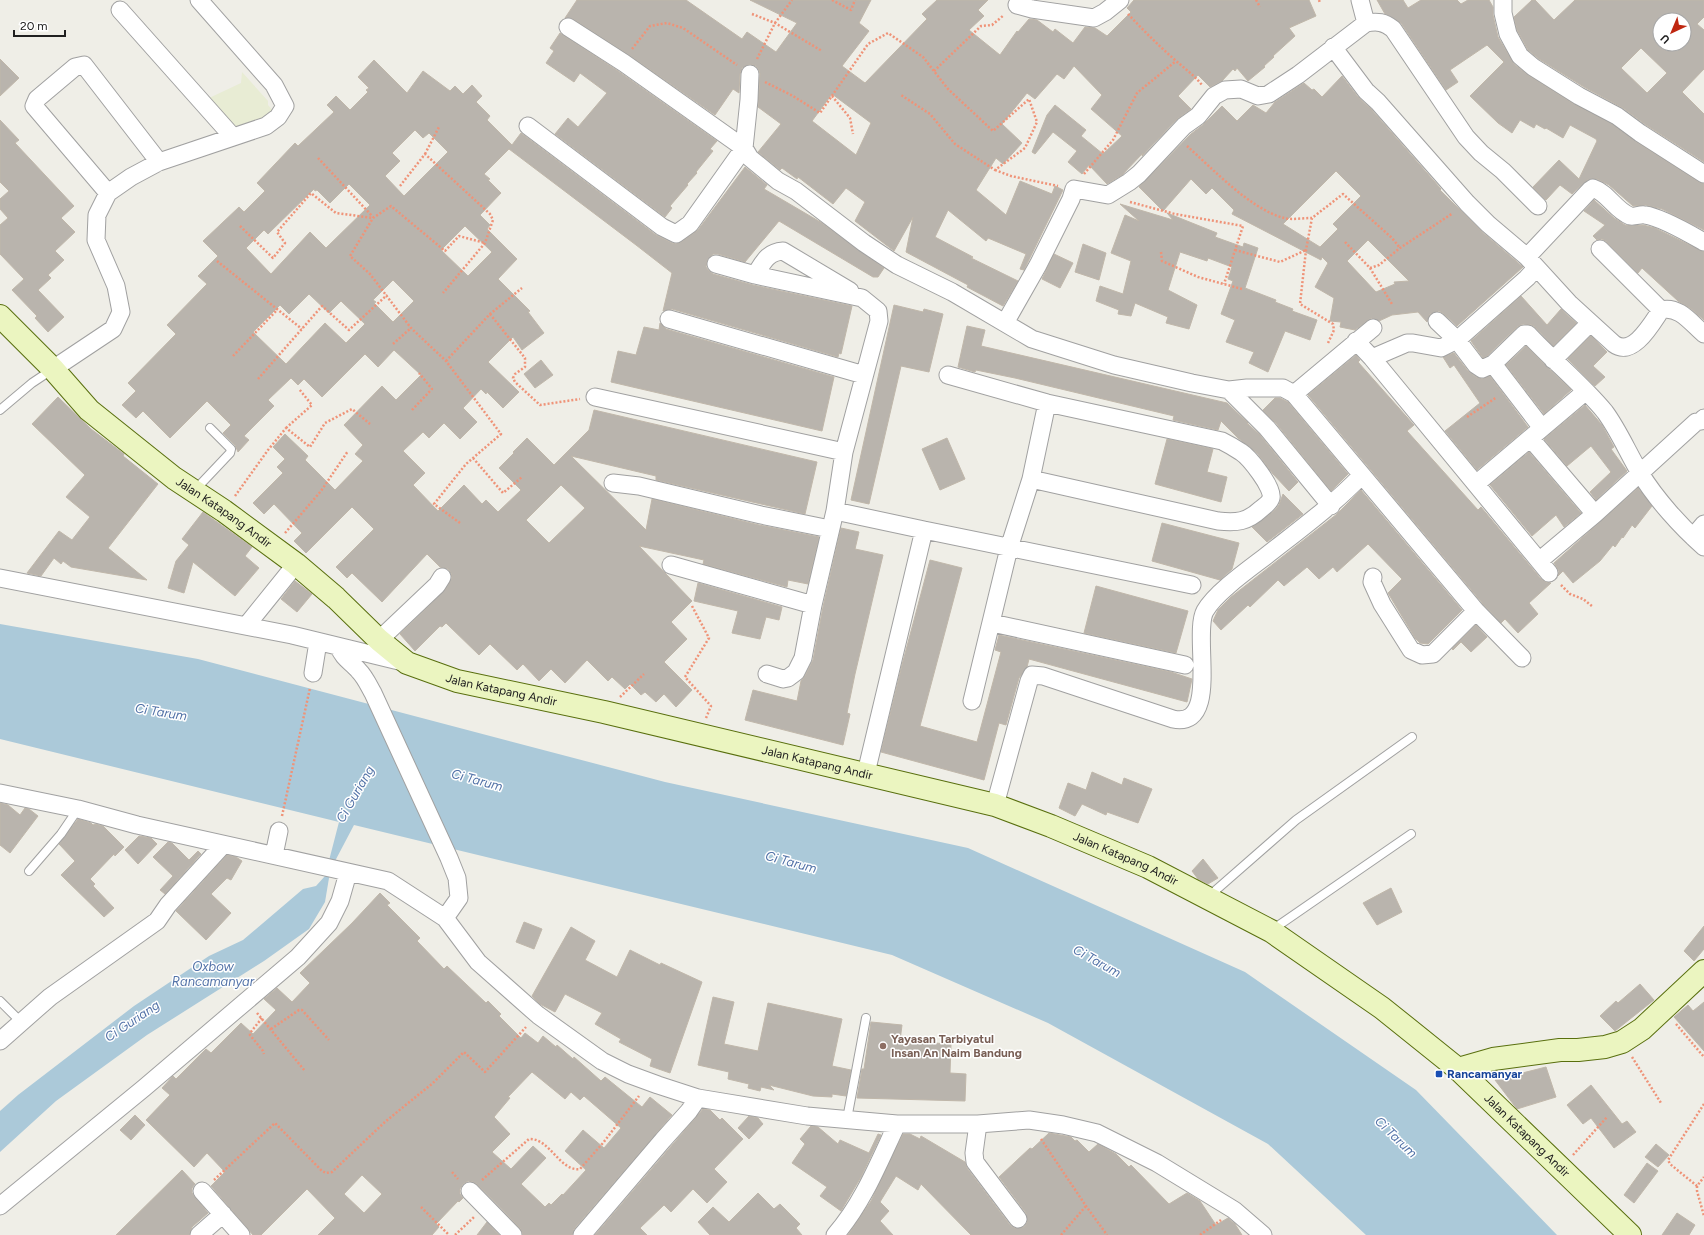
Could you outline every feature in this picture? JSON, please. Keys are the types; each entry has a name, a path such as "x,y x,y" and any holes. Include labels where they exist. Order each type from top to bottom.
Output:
{"street":[{"path":"56,372 113,329 121,312 116,286 96,240 97,215 108,193 131,177 159,162 266,126 278,117 285,106 274,85 199,0"},
{"path":"1360,0 1366,23"},
{"path":"1503,0 1503,13 1508,34 1520,56 1533,67 1579,96 1617,116 1640,133 1704,174"},
{"path":"1029,5 1094,18 1123,6"},
{"path":"120,10 233,137"},
{"path":"1004,323 1041,258 1071,199 1074,189 1108,195 1139,174 1184,126 1198,116 1214,96 1225,90 1241,90 1258,96 1269,94 1298,75 1366,23 1378,21 1385,23 1394,29 1466,137 1513,180 1538,206"},
{"path":"568,27 624,63 744,148 750,158 778,181 796,191 864,243 897,265 952,292 1032,339 1114,365 1192,384 1229,390 1247,388 1283,388 1294,394 1476,611 1522,658"},
{"path":"1333,47 1366,91 1467,204 1532,263 1569,303 1618,347 1629,347 1638,340 1662,310 1670,309 1678,311 1704,334"},
{"path":"108,193 34,106 37,100 75,67 84,65 159,162"},
{"path":"528,126 662,227 676,234 690,224 744,148 750,74"},
{"path":"1372,358 1407,343 1441,348 1457,340 1527,278 1532,263 1593,188 1601,191 1622,211 1630,216 1646,215 1664,222 1704,242"},
{"path":"1600,249 1662,310"},
{"path":"755,275 767,256 775,251 783,251 862,298 878,311 879,321 844,452 835,511 813,605 803,658 796,672 788,678 783,679 767,674"},
{"path":"716,264 755,275 862,298"},
{"name":"Jalan Katapang Andir","path":"0,316 56,372 89,410 137,450 174,478 224,511 296,564 336,598 399,662 458,681 604,712 995,805 1052,826 1148,867 1271,931 1382,1008 1458,1069 1630,1235"},
{"path":"669,319 864,375"},
{"path":"1437,321 1457,340 1479,368 1484,369 1494,364 1527,333 1586,391 1606,414 1640,472 1674,516 1698,542 1704,524"},
{"path":"1553,360 1590,323"},
{"path":"1294,394 1373,328"},
{"path":"1356,341 1372,358 1544,567 1594,514 1696,422 1701,421 1704,418"},
{"path":"1494,364 1511,388 1536,434 1594,514"},
{"path":"948,376 1047,403 1222,441 1242,453 1261,475 1271,492 1272,497 1269,502 1253,516 1237,522 1218,521 1031,479"},
{"path":"1229,390 1267,428 1331,506"},
{"path":"1476,484 1586,391"},
{"path":"595,397 844,452"},
{"path":"972,701 1009,548 1031,479 1047,403"},
{"path":"995,805 1029,681 1032,675 1043,676 1173,719 1181,721 1189,718 1200,706 1202,670 1201,624 1204,612 1213,600 1236,579 1331,506 1362,476"},
{"path":"613,483 639,486 761,515 830,529"},
{"path":"835,511 1192,585"},
{"path":"866,774 924,530"},
{"path":"246,626 296,564"},
{"path":"671,565 813,605"},
{"path":"379,640 437,585 442,577"},
{"path":"1373,577 1372,582 1382,604 1411,650 1422,655 1433,654 1476,611"},
{"path":"0,578 292,634 399,662"},
{"path":"992,623 1185,665"},
{"path":"313,673 318,642"},
{"path":"339,647 341,654 346,660 360,671 373,693 457,878 459,898 445,918"},
{"path":"360,671 399,662"},
{"path":"0,793 78,810 222,845 274,855 388,881 445,918 478,962 538,1015 602,1061 628,1074 698,1098 807,1116 897,1124 978,1124 1029,1120 1063,1124 1097,1133 1156,1163 1234,1210 1263,1235"},
{"path":"274,855 279,830"},
{"path":"0,1041 50,997 157,921 168,905 222,845"},
{"path":"0,1206 144,1088 298,957 329,923 340,901 336,870"},
{"path":"1458,1069 1493,1059 1560,1050 1605,1047 1622,1042 1642,1029 1704,971"},
{"path":"582,1235 689,1111 698,1098"},
{"path":"835,1235 843,1226 862,1196 897,1124"},
{"path":"978,1124 974,1153 975,1162 1018,1219"},
{"path":"202,1191 241,1235"},
{"path":"470,1191 513,1235"},
{"path":"199,1235 223,1214"}],"lane":[{"path":"0,410 32,384 56,372"},
{"path":"195,491 230,453 231,449 210,428"},
{"path":"1207,898 1296,820 1412,737"},
{"path":"29,871 61,834 78,810"},
{"path":"1271,931 1411,834"},
{"path":"0,1001 21,1022"},
{"path":"847,1119 866,1018"}],"path":[{"path":"750,74 775,23 792,0"},
{"path":"832,0 850,10 854,0"},
{"path":"1256,0 1260,7"},
{"path":"934,71 981,26 992,25 1029,5"},
{"path":"1123,6 1176,61 1189,70 1214,96"},
{"path":"752,14 775,23 822,51"},
{"path":"624,63 635,43 650,26 667,23 683,28 750,74 820,112 868,44 888,33 923,57 948,89 994,131 1029,99 1037,122 1025,148 995,170"},
{"path":"901,95 930,114 955,144 995,170 1011,176 1074,189 1078,181 1113,140 1137,92 1176,61"},
{"path":"832,96 850,118 853,134"},
{"path":"400,186 425,154 439,127"},
{"path":"1176,135 1247,199 1284,218 1312,218 1343,194 1392,238 1400,248"},
{"path":"425,154 490,214 493,220 485,243 443,293"},
{"path":"318,158 373,218"},
{"path":"240,226 273,258 285,244 277,232 312,193 336,213 373,218"},
{"path":"1108,195 1175,214 1243,226 1224,284"},
{"path":"1370,268 1379,265 1400,248 1467,204"},
{"path":"460,523 434,504 466,464 501,434 446,361 411,328 370,274 350,256 373,218 391,206 445,251 459,236 485,243"},
{"path":"1312,218 1306,250 1300,304 1333,324 1334,330 1327,345"},
{"path":"1345,242 1370,268 1392,304"},
{"path":"1235,250 1280,262 1306,250"},
{"path":"1162,252 1162,261 1198,277 1242,289"},
{"path":"216,261 302,329"},
{"path":"446,361 490,314 522,288"},
{"path":"258,379 322,306 349,330 387,295"},
{"path":"234,356 277,310"},
{"path":"490,314 525,358 525,367 515,374 513,378 515,382 540,405 595,397"},
{"path":"393,344 411,328"},
{"path":"412,410 432,390 419,373"},
{"path":"1467,416 1511,388"},
{"path":"224,511 268,450 286,428 312,405 298,389"},
{"path":"286,428 310,447 325,423 352,409 370,424"},
{"path":"274,547 321,491 348,451"},
{"path":"473,458 503,494 522,477"},
{"path":"1570,594 1583,599 1593,607"},
{"path":"692,606 709,638 685,677 711,706 698,734"},
{"path":"279,830 313,673"},
{"path":"604,712 644,674"},
{"path":"246,1000 305,1071"},
{"path":"1663,1008 1704,1057"},
{"path":"271,1029 299,1010 302,1010 329,1040"},
{"path":"202,1191 275,1124 322,1171 326,1173 332,1172 386,1121 433,1083 464,1052 485,1072 538,1015"},
{"path":"262,1018 250,1035 264,1054"},
{"path":"1622,1042 1661,1103"},
{"path":"470,1191 529,1139 539,1140 567,1165 576,1170 580,1169 603,1143 651,1082"},
{"path":"1697,1186 1670,1164 1668,1160 1704,1104"},
{"path":"1560,1168 1607,1117"},
{"path":"1029,1120 1107,1235"},
{"path":"1704,1177 1697,1186 1704,1216"},
{"path":"455,1235 484,1206"},
{"path":"1061,1235 1086,1206"},
{"path":"421,1207 449,1235"},
{"path":"1200,1235 1234,1210"}],"green space":[{"path":"242,72 268,101 268,105 274,112 238,133 207,99 241,83"}],"water":[{"path":"0,624 198,659 665,782 968,848 1245,972 1416,1090 1557,1235 1366,1235 1268,1144 1048,1023 892,955 354,825 334,863 329,878 325,902 309,929 264,961 147,1035 56,1101 0,1152 0,1111 18,1095 134,1006 209,956 243,940 303,889 316,886 325,876 339,822 0,739"}],"building":[{"path":"577,0 686,0 742,39 747,32 776,52 797,23 750,0 871,0 859,23 869,31 842,66 865,83 927,19 922,14 937,0 988,0 978,10 984,16 969,30 1000,55 1017,31 1018,32 1029,19 1037,20 1053,32 1055,29 1073,43 1085,27 1095,28 1107,36 1131,12 1127,8 1134,0 1309,0 1316,16 1289,28 1295,36 1273,56 1274,57 1264,66 1265,67 1248,81 1237,68 1235,71 1233,69 1222,81 1210,87 1198,75 1178,96 1191,109 1177,119 1122,175 1107,184 1089,165 1082,174 1068,162 1077,151 1053,132 1035,154 1032,152 1047,115 1055,105 1086,130 1081,136 1103,154 1122,136 1091,109 1102,95 1074,66 1064,79 1057,74 1035,99 1027,93 1002,124 1022,143 1003,164 996,158 976,190 1006,215 1020,181 1052,194 1055,186 1063,190 1024,270 1020,269 1026,254 988,238 986,241 948,210 935,237 973,257 971,258 1018,281 1003,306 967,287 968,285 906,252 913,217 894,251 855,221 865,202 846,188 833,204 798,177 797,179 782,168 780,170 758,152 781,124 758,107 760,74 756,66 750,64 742,68 740,74 739,93 733,89 715,115 629,55 573,19 565,18","holes":["832,94 871,123 856,155 812,121"]},
{"path":"1377,0 1403,0 1408,8 1421,0 1457,0 1461,4 1468,0 1489,0 1493,7 1493,15 1498,37 1514,64 1528,75 1574,104 1612,124 1635,141 1704,184 1704,230 1662,209 1646,205 1633,206 1609,185 1597,179 1587,180 1572,194 1560,185 1546,200 1533,187 1559,160 1579,179 1597,141 1596,139 1570,125 1563,138 1546,128 1545,129 1536,124 1534,128 1520,120 1512,133 1498,123 1470,96 1504,62 1487,45 1450,70 1458,82 1446,90 1401,23 1385,14"},
{"path":"1532,0 1535,0 1554,20 1575,0 1704,0 1704,17 1697,24 1704,30 1704,69 1682,92 1704,114 1704,162 1646,125 1623,108 1584,87 1539,59 1528,50 1517,30 1514,17","holes":["1641,48 1667,73 1647,93 1621,68"]},
{"path":"560,33 618,71 717,141 710,149 713,151 687,184 688,185 670,206 672,208 665,217 555,134 568,118 578,127 607,93 580,73 574,82 546,63 554,51 550,48"},
{"path":"0,59 19,78 0,96"},
{"path":"374,60 407,93 423,71 450,91 455,86 463,94 472,85 482,96 476,102 490,116 487,120 512,145 521,133 656,235 672,243 676,244 681,242 698,230 745,167 767,185 764,189 822,223 884,268 878,277 873,277 779,221 745,262 718,254 713,254 707,261 706,267 713,274 753,285 852,306 841,354 839,353 838,357 672,309 663,311 672,273 636,245 509,149 484,174 501,193 480,215 490,225 487,229 517,259 498,279 530,311 528,312 544,333 522,350 513,337 488,362 519,392 503,408 487,392 486,394 481,389 463,408 477,422 460,439 444,423 429,438 423,432 403,451 425,473 413,485 438,511 464,485 482,504 486,500 498,512 521,490 499,468 514,453 513,452 527,438 554,465 589,430 594,410 817,462 805,514 656,480 656,476 571,456 646,530 652,499 759,525 819,537 808,584 788,580 787,587 703,564 704,560 639,546 692,601 671,622 687,639 664,662 692,690 676,707 664,694 656,702 645,692 641,695 630,684 625,689 612,677 608,681 587,660 565,683 551,669 539,681 523,664 517,670 490,644 479,655 446,623 442,627 440,626 415,651 400,634 445,590 452,578 448,569 440,567 427,554 382,602 352,573 347,578 336,567 374,529 352,507 306,553 294,541 302,533 274,504 264,514 253,503 283,473 277,467 285,459 273,447 285,434 308,456 305,460 335,490 363,461 355,454 363,445 344,425 382,386 396,400 421,375 394,350 378,367 365,354 322,397 304,379 298,385 291,378 268,400 274,406 244,436 249,440 238,452 235,445 223,433 231,425 207,401 170,438 143,411 136,418 122,405 136,391 128,383 176,334 167,325 207,284 198,276 218,256 203,241 239,207 244,212 265,191 257,183 295,143 298,146 334,112 327,105 336,96 350,110 368,92 366,90 369,88 358,77","holes":["415,130 423,138 429,133 448,152 404,196 385,176 400,161 392,153","349,184 370,205 326,248 310,232 271,274 246,248 264,230 268,234 314,189 315,191 317,190 330,203","465,226 492,252 468,276 441,250","393,280 414,301 393,322 374,303 376,302 373,300","309,294 329,313 341,301 365,324 346,343 325,323 286,364 253,332 280,305 289,314","561,485 585,508 549,543 526,520"]},
{"path":"1342,76 1358,97 1371,109 1441,189 1440,190 1481,231 1523,267 1457,326 1439,311 1430,314 1427,322 1418,312 1392,315 1379,321 1371,318 1355,330 1340,327 1341,322 1330,321 1334,298 1315,287 1328,263 1322,257 1321,260 1232,214 1234,210 1212,188 1206,194 1191,179 1163,211 1139,187 1191,134 1204,124 1222,106 1237,121 1253,105 1266,113 1275,102 1304,83 1312,90 1314,89 1322,97","holes":["1336,171 1361,196 1333,224 1338,229 1320,247 1283,224","1368,240 1409,281 1394,282 1395,284 1376,292 1347,261"]},
{"path":"0,120 19,140 15,143 74,206 61,218 75,232 55,251 64,260 48,275 51,278 38,290 64,317 48,332 35,318 37,316 12,290 24,279 0,254 0,225 8,218 0,209 0,199 9,191 0,182"},
{"path":"1594,200 1614,218 1625,225 1643,225 1655,228 1704,252 1704,320 1690,308 1678,301 1642,268 1638,273 1607,242 1602,239 1597,240 1593,236 1605,225 1584,211"},
{"path":"1120,204 1173,220 1167,213 1217,233 1215,237 1243,247 1244,243 1258,248 1245,288 1276,300 1275,302 1293,309 1292,311 1317,320 1310,340 1285,331 1268,372 1249,363 1254,352 1226,342 1235,320 1221,314 1233,281 1228,279 1232,267 1208,258 1207,261 1180,252 1168,290 1197,305 1189,329 1166,323 1168,317 1135,303 1131,316 1118,314 1119,310 1096,301 1100,286 1123,294 1131,261 1111,253 1125,215 1139,221"},
{"path":"1083,244 1106,253 1099,280 1075,272"},
{"path":"1054,254 1073,263 1060,288 1042,279"},
{"path":"1521,296 1547,325 1561,309 1576,323 1553,346 1535,327 1532,325 1523,324 1517,327 1487,356 1483,358 1471,341"},
{"path":"894,305 923,312 924,309 943,314 929,372 901,366 869,504 851,500"},
{"path":"660,323 666,329 834,377 822,431 611,382 618,351 636,355 644,327 659,330"},
{"path":"967,326 985,330 981,346 1227,403 1248,423 1247,425 1248,424 1260,435 1298,482 1289,491 1273,474 1257,453 1238,438 1221,421 1218,430 1173,420 1174,416 1015,378 976,370 975,372 958,367"},
{"path":"1591,336 1607,352 1593,366 1605,377 1595,386 1568,359"},
{"path":"1526,346 1571,390 1544,414 1506,365"},
{"path":"1454,353 1468,371 1476,377 1482,379 1490,376 1528,427 1477,470 1445,431 1480,403 1454,365 1450,368 1443,357"},
{"path":"1356,355 1360,360 1358,362 1414,425 1407,431 1478,510 1481,507 1541,579 1551,583 1529,603 1538,614 1518,633 1505,619 1501,623 1483,604 1308,395"},
{"path":"541,360 553,375 535,388 524,374"},
{"path":"58,397 91,429 124,454 123,456 158,484 108,548 147,580 71,567 63,561 61,564 54,558 41,576 27,573 59,531 72,540 90,517 66,497 85,475 32,424"},
{"path":"1275,398 1280,398 1288,402 1348,474 1331,491 1275,422 1263,410"},
{"path":"1585,405 1602,425 1614,447 1611,449 1627,471 1596,500 1590,492 1611,472 1591,446 1567,466 1544,439"},
{"path":"947,438 965,479 940,490 922,449"},
{"path":"1167,439 1213,449 1207,472 1227,477 1221,502 1155,484"},
{"path":"1529,452 1581,513 1564,527 1556,515 1532,536 1490,485"},
{"path":"1638,488 1652,506 1635,528 1632,525 1615,547 1613,545 1600,561 1573,583 1563,571 1558,576 1559,571 1554,563"},
{"path":"1361,490 1462,610 1428,644 1420,643 1415,638 1388,593 1402,579 1368,544 1337,572 1333,567 1319,579 1307,567 1284,586 1278,580 1250,607 1248,605 1221,630 1213,621 1218,610 1231,597 1337,514"},
{"path":"1283,494 1303,514 1267,542 1252,527 1274,511 1279,505"},
{"path":"203,512 252,547 245,556 259,568 235,596 193,562 184,593 168,588 176,561 189,545 182,539"},
{"path":"1162,523 1239,543 1232,569 1220,580 1152,561"},
{"path":"841,528 859,532 855,549 883,555 855,674 847,713 850,714 843,745 745,720 753,690 797,701 801,681 813,660 823,607"},
{"path":"930,560 962,568 920,726 977,742 1001,652 995,650 999,635 1171,672 1192,679 1187,702 1029,659 1027,667 1019,678 1006,725 999,723 984,780 881,752"},
{"path":"295,581 312,594 297,612 281,599"},
{"path":"698,583 782,607 779,620 766,617 760,639 732,633 738,611 694,601"},
{"path":"1096,586 1188,611 1176,653 1084,633"},
{"path":"1476,625 1487,637 1471,652 1461,642 1453,650 1452,649"},
{"path":"1092,772 1122,785 1124,778 1152,789 1138,823 1107,812 1106,815 1082,804 1075,816 1059,808 1068,783 1086,790"},
{"path":"0,803 8,805 20,815 25,808 29,809 38,816 10,853 0,845"},
{"path":"78,819 93,825 103,826 124,847 115,856 114,854 90,879 95,884 93,886 114,908 104,917 61,875 75,861 59,844"},
{"path":"139,836 151,838 157,844 138,864 125,850"},
{"path":"168,842 172,843 189,860 198,851 201,854 165,894 160,890 173,876 153,857"},
{"path":"227,855 236,857 242,861 231,880 227,878 211,894 231,913 206,940 176,911"},
{"path":"1203,859 1218,878 1208,884 1198,879 1192,871"},
{"path":"1391,888 1402,912 1377,925 1363,903"},
{"path":"380,893 390,903 387,905 420,938 417,941 444,969 447,966 486,1003 488,1001 501,1014 499,1016 521,1038 525,1033 538,1043 543,1036 556,1047 557,1045 573,1059 574,1057 601,1081 605,1077 642,1107 650,1097 672,1115 574,1229 572,1235 523,1235 520,1228 477,1184 468,1181 463,1184 460,1189 460,1194 463,1198 459,1202 458,1201 436,1224 439,1227 432,1235 318,1235 335,1218 307,1189 261,1235 253,1235 211,1186 225,1172 207,1153 194,1167 146,1120 170,1095 162,1088 173,1076 176,1079 206,1049 211,1053 241,1023 253,1034 276,1010 264,999 277,988 292,1002 310,983 300,973 352,923","holes":["532,1072 565,1099 571,1092 580,1100 584,1096 621,1128 604,1148 583,1130 565,1151 586,1170 563,1195 562,1194 551,1205 549,1203 545,1207 521,1184 546,1158 533,1146 511,1169 492,1152 510,1134 494,1117 510,1098 508,1097","362,1175 382,1194 364,1213 344,1194"]},
{"path":"524,922 542,929 534,949 516,942"},
{"path":"1704,926 1704,949 1694,961 1684,951"},
{"path":"571,927 595,941 585,960 617,977 630,950 660,965 661,963 702,982 670,1073 650,1066 652,1059 619,1042 621,1039 595,1024 602,1013 565,994 555,1012 540,1004 532,996"},
{"path":"1640,984 1654,1000 1615,1031 1600,1016 1616,1001 1618,1003"},
{"path":"713,997 734,1002 724,1044 758,1051 768,1003 842,1019 832,1066 851,1070 846,1096 832,1094 832,1097 813,1096 769,1085 774,1090 761,1087 760,1091 748,1088 749,1084 728,1079 729,1072 698,1065"},
{"path":"1704,1002 1704,1051 1674,1017 1688,1005 1693,1011"},
{"path":"871,1022 902,1025 900,1041 951,1044 950,1073 966,1074 965,1101 857,1098 862,1069 864,1069"},
{"path":"1546,1067 1556,1097 1517,1109 1495,1080"},
{"path":"1591,1085 1622,1124 1627,1121 1636,1132 1614,1148 1591,1118 1583,1124 1567,1105"},
{"path":"703,1109 710,1110 720,1120 722,1118 743,1139 714,1169 727,1182 707,1203 693,1189 671,1212 664,1205 640,1228 647,1235 595,1235"},
{"path":"135,1115 145,1125 131,1140 120,1130"},
{"path":"749,1116 758,1118 763,1124 749,1139 738,1128"},
{"path":"811,1126 818,1127 838,1144 840,1140 869,1153 878,1134 881,1135 861,1177 841,1211 820,1196 827,1187 792,1163 805,1144 800,1139"},
{"path":"1049,1133 1071,1137 1075,1141 1077,1140 1089,1152 1098,1144 1116,1154 1129,1167 1131,1165 1169,1204 1187,1193 1200,1201 1216,1225 1228,1218 1235,1224 1242,1235 971,1235 921,1184 918,1190 896,1176 880,1202 889,1211 880,1221 893,1235 848,1235 871,1201 903,1134 910,1134 920,1139 921,1136 965,1162 967,1168 1010,1225 1014,1228 1024,1227 1027,1223 1026,1213 999,1177 1030,1148 1032,1149"},
{"path":"1656,1144 1669,1155 1658,1167 1645,1157"},
{"path":"1647,1163 1658,1171 1634,1203 1624,1195"},
{"path":"182,1170 195,1184 192,1188 192,1193 208,1213 192,1227 189,1235 116,1235"},
{"path":"758,1193 774,1209 780,1204 800,1224 796,1228 802,1235 710,1235 698,1222 713,1207 729,1222"},
{"path":"1677,1213 1695,1225 1689,1235 1662,1235"},
{"path":"487,1222 499,1235 477,1235"}],"place":[{"name":"Yayasan Tarbiyatul Insan An Naim Bandung","path":"883,1046"},
{"name":"Rancamanyar","path":"1439,1074"}],"water label":[{"name":"Ci Tarum","path":"161,712"},
{"name":"Ci Tarum","path":"477,780"},
{"name":"Ci Guriang","path":"355,794"},
{"name":"Ci Tarum","path":"791,862"},
{"name":"Ci Tarum","path":"1097,961"},
{"name":"Oxbow Rancamanyar","path":"213,974"},
{"name":"Ci Guriang","path":"132,1021"},
{"name":"Ci Tarum","path":"1396,1137"}]}
